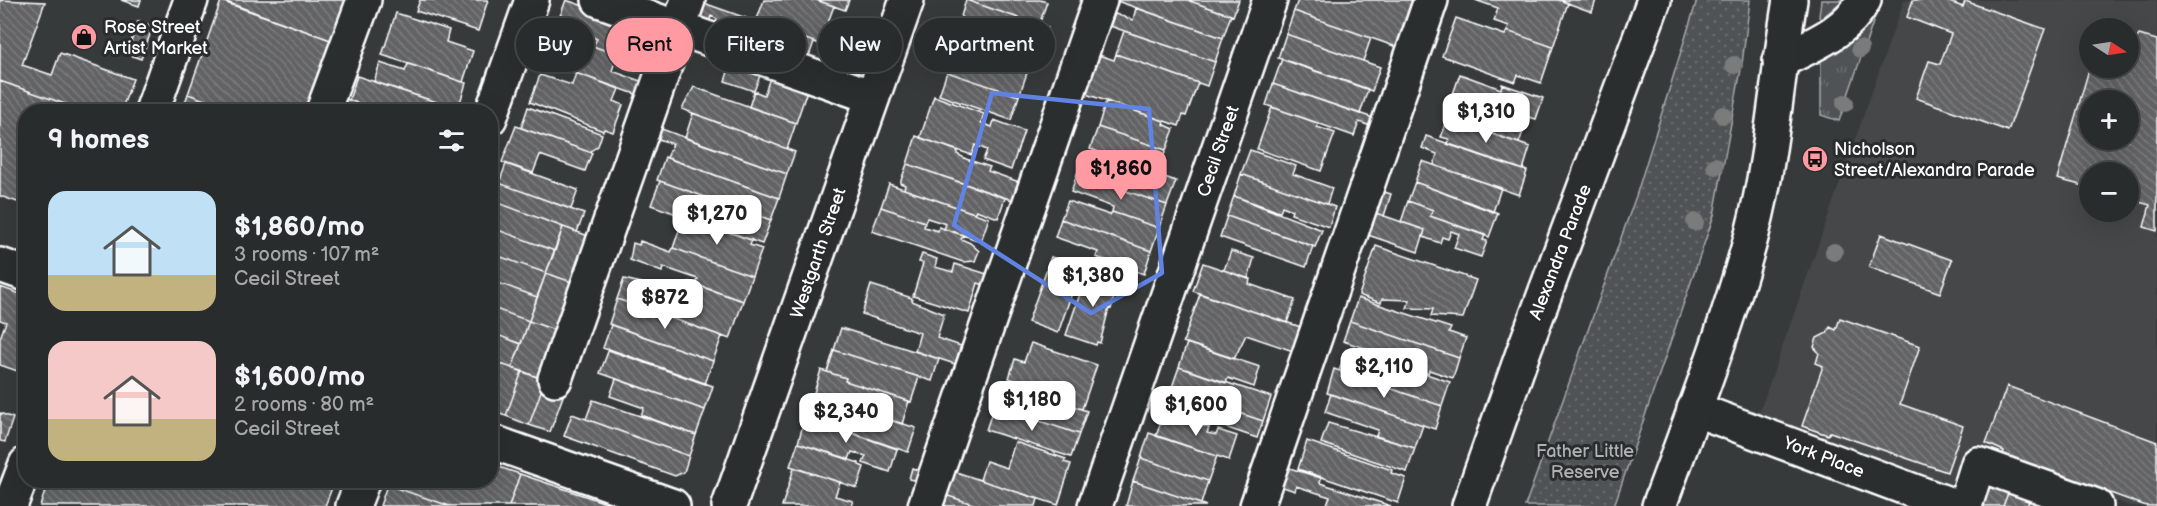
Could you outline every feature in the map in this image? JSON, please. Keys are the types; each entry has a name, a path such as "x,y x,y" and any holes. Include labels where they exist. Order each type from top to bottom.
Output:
{"main road":[{"path":"154,104 191,0"},
{"path":"326,104 364,0"},
{"path":"495,104 532,0"},
{"path":"600,0 683,14 873,97"},
{"name":"Westgarth Street","path":"729,506 907,0"},
{"path":"925,506 1100,0"},
{"name":"Cecil Street","path":"1095,506 1270,0"},
{"path":"1257,506 1431,0"},
{"name":"Alexandra Parade","path":"1469,506 1524,350 1654,0"},
{"path":"1659,506 1727,318 1753,232 1769,144 1790,0"},
{"path":"1780,61 1836,33 1857,12 1864,0"},
{"path":"555,379 683,14"},
{"path":"0,265 18,271"},
{"name":"York Place","path":"1694,409 1954,506"},
{"path":"498,444 673,506"},
{"path":"1965,506 1978,464 2091,505"},
{"path":"10,506 18,485"},
{"path":"353,506 360,488"}],"highlighted area":[{"path":"992,93 1149,109 1162,273 1091,313 954,225"}],"shaded area":[{"path":"1904,0 2157,0 2157,506 2130,506 1973,447 1957,489 1949,494 1757,419"}],"green space":[{"name":"Father Little Reserve","path":"1697,0 1750,0 1742,64 1714,215 1614,506 1525,506 1636,196"},
{"path":"1821,0 1843,0 1821,19 1819,17"},
{"path":"1868,13 1876,14 1839,121 1821,115 1821,57"}],"building":[{"path":"0,0 45,2 22,65 52,75 60,53 133,79 124,104 65,104 0,81"},
{"path":"121,0 141,0 139,6"},
{"path":"221,0 351,0 336,42"},
{"path":"420,0 488,0 478,31 416,11"},
{"path":"566,0 618,18 606,18 606,51 594,46 597,39 594,38 594,18 559,18"},
{"path":"764,0 816,0 834,6 830,18 818,18 818,43 806,39 806,18 757,18"},
{"path":"816,0 849,0 845,10"},
{"path":"966,0 1019,18 961,18"},
{"path":"966,0 1040,0 1047,2 1041,18 1019,18"},
{"path":"1114,0 1187,0 1231,15 1223,38"},
{"path":"1187,0 1239,0 1233,16"},
{"path":"1298,0 1429,0 1411,52 1294,11"},
{"path":"1475,0 1559,0 1568,3 1553,47 1507,31 1509,26 1494,21 1498,8"},
{"path":"1559,0 1596,0 1592,12"},
{"path":"1913,0 1944,0 1963,7 1965,1 2045,29 2008,131 1916,98 1929,61 1940,64 1951,34 1907,17"},
{"path":"221,1 336,42 314,104 216,104 188,94"},
{"path":"698,1 746,18 711,16 705,18 705,31 693,26 692,18"},
{"path":"1136,8 1223,38 1215,62 1110,26 1115,14 1133,20"},
{"path":"1294,11 1371,38 1363,61 1286,34"},
{"path":"396,13 449,30 446,42 473,51 463,82 382,55"},
{"path":"1456,18 1505,35 1507,31 1553,47 1541,83 1518,75 1515,82 1442,56"},
{"path":"138,21 153,26 141,59 127,54"},
{"path":"1124,31 1215,62 1207,86 1116,54"},
{"path":"1286,34 1380,67 1372,91 1278,58"},
{"path":"2139,35 2157,40 2157,231 2144,227 2150,205 2139,202 2139,162 2079,162 2079,185 2057,179 2079,104 2079,150 2139,150 2139,90 2083,90 2086,78 2139,78"},
{"path":"806,39 814,42 806,64"},
{"path":"594,46 606,51 606,72 615,72 649,84 644,97 573,72 594,72"},
{"path":"1096,54 1114,60 1116,54 1198,83 1186,116 1183,115 1179,126 1083,93"},
{"path":"1282,59 1368,89 1360,114 1273,84"},
{"path":"380,63 405,71 408,64 466,83 460,104 442,104 374,82"},
{"path":"728,72 761,72 754,91 725,81"},
{"path":"772,72 809,85 796,123 749,107 754,91 764,95"},
{"path":"947,72 1024,72 1027,73 1019,96"},
{"path":"947,72 1019,96 1011,120 939,95"},
{"path":"576,73 619,89 614,101 623,105 613,132 604,129 603,131 530,102 540,75 572,85"},
{"path":"1460,74 1501,89 1502,84 1543,98 1536,119 1528,117 1519,143 1445,117"},
{"path":"357,76 443,104 361,104 349,100"},
{"path":"0,81 65,104 18,104 18,202 0,196"},
{"path":"1273,84 1382,121 1379,129 1359,122 1354,136 1266,105"},
{"path":"694,87 796,123 787,149 682,109"},
{"path":"188,94 216,104 184,104"},
{"path":"336,96 361,104 333,104"},
{"path":"934,96 984,114 981,123 992,127 994,120 1024,131 1011,170 983,160 987,150 975,145 972,155 920,138"},
{"path":"1106,101 1164,121 1163,124 1174,129 1166,150 1098,127"},
{"path":"528,107 602,134 598,146 589,152 521,128"},
{"path":"1272,107 1318,123 1317,127 1335,133 1321,171 1257,149"},
{"path":"693,113 795,152 787,174 685,138"},
{"path":"1448,119 1530,147 1523,170 1447,144 1449,139 1441,137"},
{"path":"516,126 592,153 585,171 540,155 533,173 502,162"},
{"path":"653,126 787,174 779,198 667,158 673,144 650,136"},
{"path":"1098,127 1166,150 1157,172 1090,149"},
{"path":"916,136 958,151 957,154 966,159 990,167 988,171 1025,184 1018,202 907,164"},
{"path":"1426,136 1527,171 1519,195 1434,165 1437,154 1422,148"},
{"path":"1250,150 1296,166 1293,174 1332,188 1327,204 1241,174"},
{"path":"1084,155 1127,170 1128,164 1176,181 1167,205 1077,174"},
{"path":"665,157 779,198 771,220 657,180"},
{"path":"1422,161 1501,188 1493,212 1415,182"},
{"path":"506,164 578,190 571,209 499,183"},
{"path":"907,164 1005,198 998,218 976,210 974,213 904,189 905,185 900,183"},
{"path":"1077,174 1167,205 1159,228 1112,212 1113,207 1071,192"},
{"path":"1241,174 1335,207 1329,227 1291,214 1292,210 1282,206 1280,212 1234,196"},
{"path":"660,181 771,220 762,244 651,205"},
{"path":"1415,182 1498,213 1489,237 1430,216 1433,210 1408,201"},
{"path":"499,183 584,214 577,232 498,203"},
{"path":"889,184 989,218 981,241 944,229 946,224 927,218 925,222 881,207"},
{"path":"1378,190 1391,194 1384,216 1370,211"},
{"path":"1234,196 1322,230 1315,247 1227,216"},
{"path":"1068,201 1110,215 1112,212 1159,228 1151,251 1061,219"},
{"path":"1408,201 1433,210 1430,216 1485,235 1483,240 1487,241 1481,257 1454,248 1459,234 1451,231 1448,239 1442,237 1440,243 1423,237 1425,230 1401,222"},
{"path":"498,203 563,227 555,251 498,230"},
{"path":"881,207 925,222 924,227 938,231 939,227 963,235 961,239 979,251 975,261 963,262 872,231"},
{"path":"1370,211 1425,230 1418,252 1362,233"},
{"path":"684,216 752,240 750,245 762,249 752,276 673,248"},
{"path":"1227,216 1313,246 1306,267 1220,237"},
{"path":"1061,219 1151,251 1144,274 1096,257 1098,252 1055,237"},
{"path":"563,227 597,239 580,285 546,273"},
{"path":"498,230 555,251 546,273 498,256"},
{"path":"1881,234 1952,260 1940,293 1869,267"},
{"path":"640,241 671,252 673,248 752,276 743,301 696,285 698,279 663,267 662,272 630,260 633,243 639,245"},
{"path":"1376,246 1476,280 1463,318 1431,316 1433,309 1407,308 1410,300 1382,299 1381,303 1359,295"},
{"path":"1231,251 1254,258 1248,279 1224,270"},
{"path":"922,254 937,259 935,267 953,272 955,264 987,274 984,285 978,283 969,313 913,296 923,263 919,262"},
{"path":"498,256 546,273 537,297 498,283"},
{"path":"1051,257 1081,267 1058,333 1028,322"},
{"path":"1203,263 1250,279 1249,284 1295,300 1287,323 1193,291"},
{"path":"1088,270 1118,280 1100,343 1097,342 1096,345 1066,335"},
{"path":"546,273 580,285 563,333 529,321"},
{"path":"624,279 654,286 653,290 661,293 664,286 685,293 689,282 743,301 730,339 617,299"},
{"path":"498,283 537,297 529,321 498,310"},
{"path":"871,285 912,298 912,301 944,314 937,338 961,346 955,364 915,351 920,333 862,314"},
{"path":"0,287 18,293 18,371 0,365 0,338 6,322 0,320"},
{"path":"1200,294 1310,330 1302,354 1246,335 1234,359 1183,342"},
{"path":"1358,298 1451,328 1449,332 1466,338 1459,358 1350,321"},
{"path":"617,299 722,336 713,361 609,324"},
{"path":"498,310 529,321 521,344 498,335"},
{"path":"1840,318 1920,346 1900,404 1963,426 1947,472 1830,432 1828,435 1802,426 1823,366 1816,363 1819,353 1814,347 1817,338 1827,333 1830,327 1836,330"},
{"path":"529,321 563,333 545,380 512,368"},
{"path":"1350,321 1459,358 1453,378 1429,370 1428,374 1385,360 1386,355 1343,341"},
{"path":"611,325 713,361 705,384 603,348"},
{"path":"841,328 939,359 932,381 834,350"},
{"path":"498,335 521,344 512,368 498,363"},
{"path":"1031,343 1097,365 1082,409 1016,388 1018,381 1009,378 1015,359 1024,362"},
{"path":"1187,343 1260,367 1254,387 1228,378 1226,383 1179,367"},
{"path":"609,349 713,386 705,410 600,373"},
{"path":"834,350 919,377 911,402 845,381 846,378 827,372"},
{"path":"1346,350 1369,359 1371,355 1450,382 1442,406 1339,371"},
{"path":"500,364 522,371 506,416 498,414"},
{"path":"1179,367 1271,397 1263,421 1171,390"},
{"path":"1334,369 1442,406 1435,429 1327,393"},
{"path":"821,370 846,378 845,381 909,401 902,424 813,396"},
{"path":"522,371 545,380 529,425 506,416"},
{"path":"616,379 705,410 696,435 641,415 644,408 610,396"},
{"path":"545,380 566,388 550,432 529,425"},
{"path":"1002,383 1087,411 1079,434 994,406"},
{"path":"2007,386 2157,442 2157,506 2146,506 2003,454 2004,451 1986,443"},
{"path":"1171,390 1263,421 1257,438 1210,422 1209,428 1164,413"},
{"path":"1331,394 1423,425 1415,448 1376,436 1378,430 1325,412"},
{"path":"813,395 916,428 908,452 805,417"},
{"path":"593,400 696,435 689,456 586,419"},
{"path":"994,406 1079,434 1071,457 986,430"},
{"path":"0,413 13,418 5,442 0,441"},
{"path":"1164,413 1209,428 1207,433 1216,435 1218,430 1237,436 1229,460 1156,436"},
{"path":"572,414 689,456 684,472 675,476 564,436"},
{"path":"805,417 897,449 890,472 863,463 866,456 852,452 849,459 798,443"},
{"path":"1328,423 1415,448 1407,472 1321,443"},
{"path":"1149,433 1217,456 1208,481 1141,458"},
{"path":"1307,441 1392,470 1391,473 1406,478 1398,503 1298,469"},
{"path":"1015,442 1066,459 1064,462 1071,464 1058,505 980,480 986,461 1007,468"},
{"path":"798,443 859,463 864,467 857,488 790,466"},
{"path":"1141,458 1208,481 1201,504 1133,481"},
{"path":"1280,465 1321,478 1320,483 1391,506 1326,506 1330,497 1296,486 1295,491 1274,484"},
{"path":"498,467 520,474 509,506 450,506 396,488 498,488"},
{"path":"794,468 840,482 835,496 853,501 851,506 782,506"},
{"path":"912,468 926,473 924,483 909,479"},
{"path":"947,469 1038,499 1036,506 979,506 939,493"},
{"path":"1985,473 2012,483 2003,506 1973,506"},
{"path":"520,474 615,506 509,506"},
{"path":"1133,481 1201,504 1206,506 1126,506"},
{"path":"2012,483 2033,492 2027,506 2003,506"},
{"path":"46,488 332,488 325,506 40,506"},
{"path":"386,488 396,488 450,506 380,506"},
{"path":"2033,492 2053,506 2027,506"},
{"path":"939,493 979,506 935,506"}],"place":[{"name":"Rose Street Artist Market","path":"84,37"},
{"name":"Nicholson Street/Alexandra Parade","path":"1815,159"}]}
